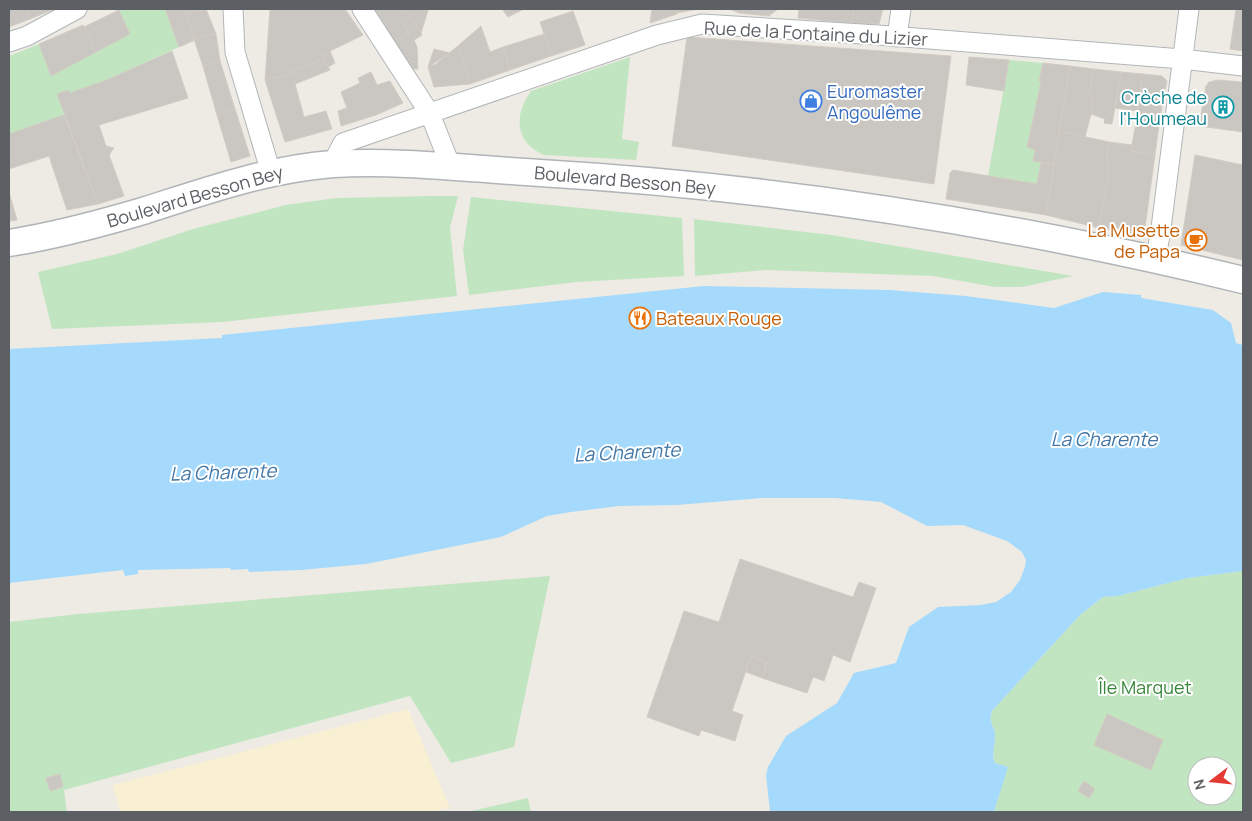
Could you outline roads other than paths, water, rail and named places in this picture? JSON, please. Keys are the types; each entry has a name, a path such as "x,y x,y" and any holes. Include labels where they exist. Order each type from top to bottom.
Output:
{"main road":[{"name":"Boulevard Besson Bey","path":"9,243 57,234 141,212 247,178 271,173 332,164 395,163 629,179 750,191 949,220 1155,260 1243,280"}],"street":[{"path":"9,42 26,36 77,9"},
{"path":"234,9 235,52 271,173"},
{"path":"362,9 430,114 451,167"},
{"path":"897,37 901,9"},
{"path":"1155,260 1160,236 1189,9"},
{"name":"Rue de la Fontaine du Lizier","path":"332,164 343,143 657,35 704,17 897,37 1182,59 1243,66"}],"water":[{"name":"La Charente","path":"704,286 890,290 966,296 1054,308 1103,292 1141,295 1141,298 1213,310 1231,323 1236,343 1243,345 1243,571 1188,578 1118,596 1103,597 1080,615 992,711 991,719 995,734 994,760 995,763 1008,767 994,812 770,812 766,775 768,767 786,736 837,703 854,673 896,663 909,627 938,607 981,605 996,602 1011,592 1020,580 1025,567 1026,560 1022,552 1007,541 963,525 927,526 881,502 835,498 762,498 677,505 619,506 547,516 501,537 366,564 301,570 249,572 248,569 231,570 230,568 138,570 138,574 125,576 123,570 9,583 9,349 222,338 222,335"}],"place":[{"name":"Euromaster Angoulême","path":"811,101"},
{"name":"Crèche de l'Houmeau","path":"1223,107"},
{"name":"La Musette de Papa","path":"1196,240"},
{"name":"Bateaux Rouge","path":"640,318"}],"park label":[{"name":"Île Marquet","path":"1145,687"}]}
